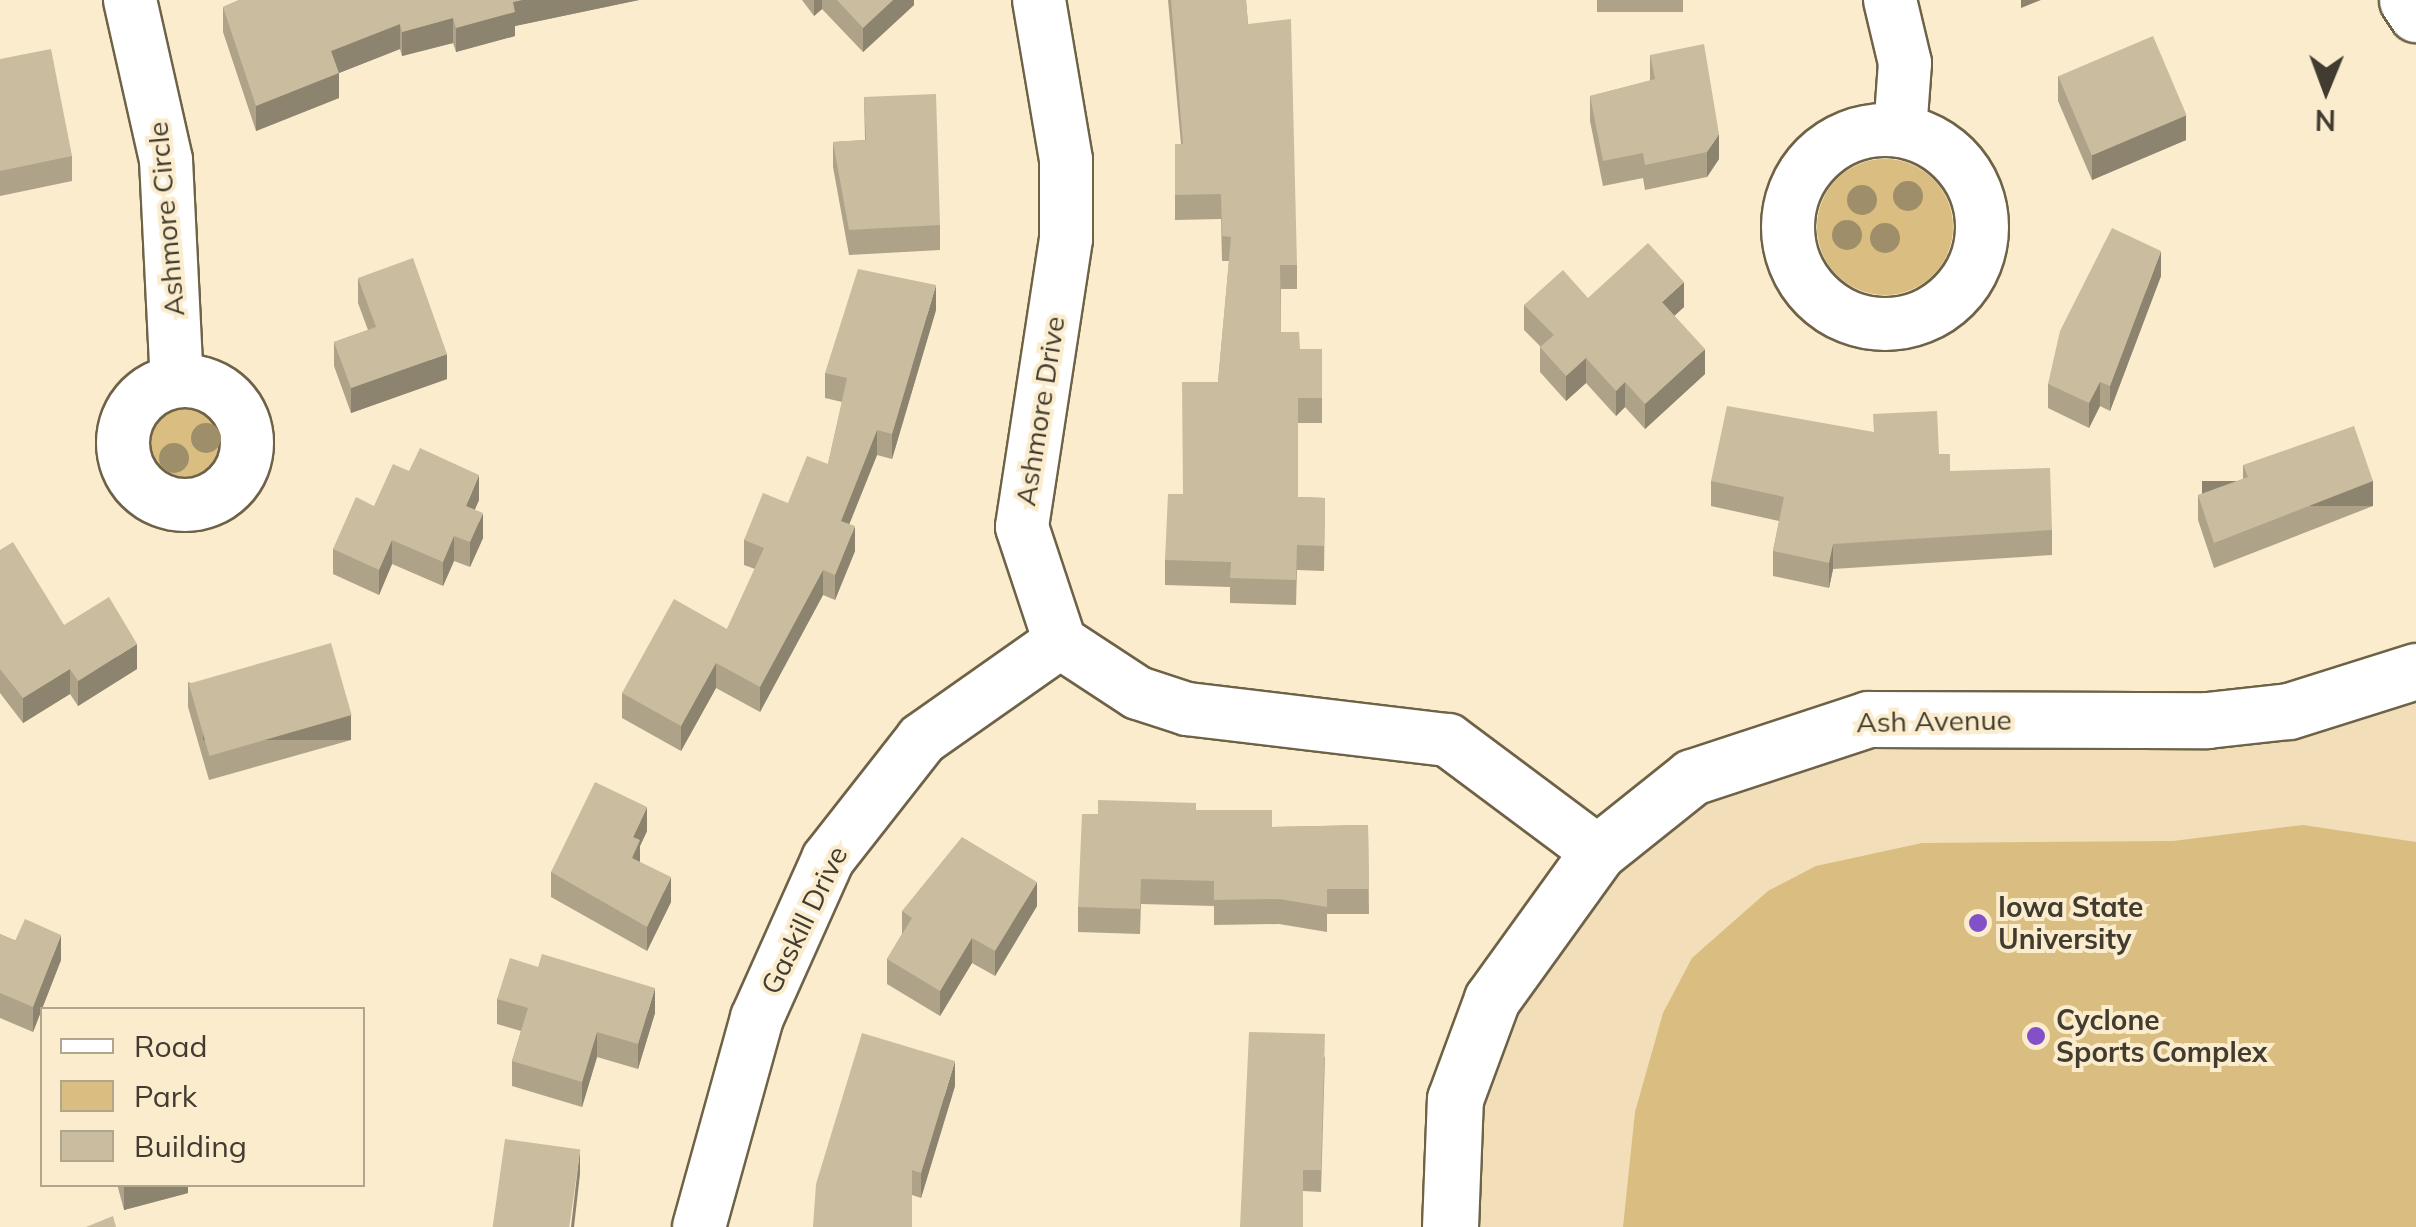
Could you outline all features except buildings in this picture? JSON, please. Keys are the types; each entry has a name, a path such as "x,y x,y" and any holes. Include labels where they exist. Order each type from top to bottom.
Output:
{"street":[{"name":"Ashmore Circle","path":"130,0 166,160 177,381"},
{"name":"Ashmore Drive","path":"1039,0 1066,160 1066,240 1022,528 1060,642"},
{"path":"1890,0 1904,63 1900,130"},
{"path":"2407,0 2416,14"},
{"path":"1060,642 1138,693 1187,709 1448,740 1598,852"},
{"name":"Gaskill Drive","path":"699,1227 757,1018 828,859 922,739 1060,642"},
{"name":"Ash Avenue","path":"1450,1227 1455,1099 1473,1046 1518,954 1598,852 1692,777 1830,726 2224,718 2288,711 2416,671"}],"shaded area":[{"name":"Cyclone Sports Complex","path":"2416,671 2416,1227 1450,1227 1518,954 1756,749 2207,720"}],"green space":[{"path":"1885,159 1911,164 1933,179 1948,201 1953,227 1948,253 1933,275 1911,290 1885,295 1859,290 1837,275 1822,253 1817,227 1822,201 1837,179 1859,164"},
{"path":"187,403 215,414 226,442 215,470 187,481 159,470 148,442 159,414"},
{"name":"Cyclone Sports Complex","path":"2303,825 2416,842 2416,1227 1623,1227 1635,1112 1663,1013 1692,958 1768,891 1816,866 1922,843 2173,841"}],"place":[{"name":"Iowa State University","path":"1978,923"},
{"name":"Cyclone Sports Complex","path":"2036,1036"}]}
